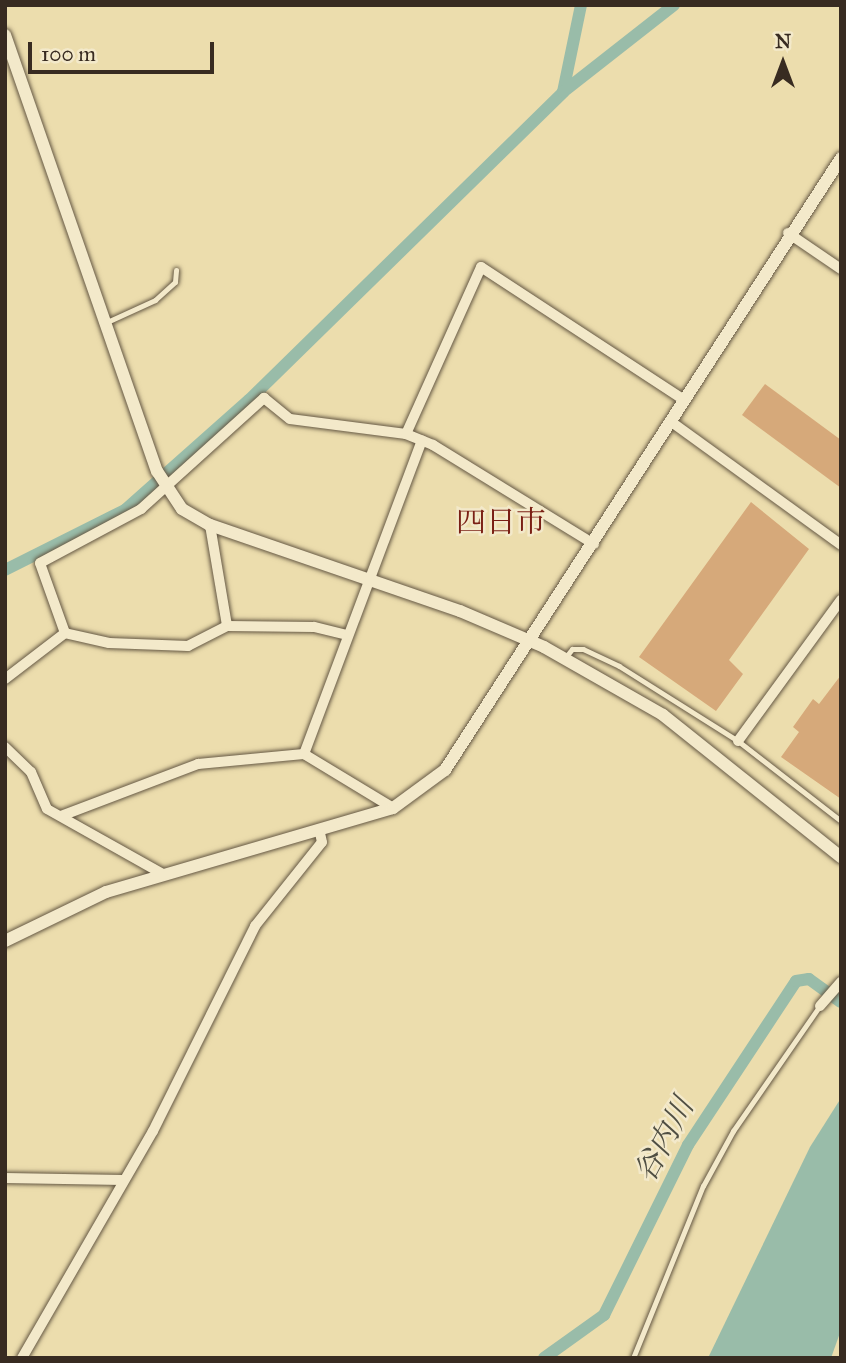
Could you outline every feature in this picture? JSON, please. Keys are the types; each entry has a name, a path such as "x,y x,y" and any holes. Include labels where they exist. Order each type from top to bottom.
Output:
{"street":[{"path":"5,35 163,481 182,509 210,525 532,641 663,715 841,857"},
{"path":"5,941 57,912 161,873 320,833 393,808 444,770 532,641 788,233 841,158"},
{"path":"788,233 841,269"},
{"path":"406,433 481,267 683,399"},
{"path":"65,633 40,563 86,542 264,398 290,419 406,433 422,440 594,544"},
{"path":"670,421 841,545"},
{"path":"304,754 348,635 365,579 422,440"},
{"path":"210,525 227,625"},
{"path":"738,741 841,600"},
{"path":"65,633 109,643 188,646 227,625 314,627 348,635"},
{"path":"5,679 65,633"},
{"path":"5,747 31,772 47,809 161,873"},
{"path":"61,816 198,764 304,754 393,808"},
{"path":"22,1358 123,1180 256,926 322,842 320,833"},
{"path":"820,1006 840,983"},
{"path":"5,1178 123,1180"}],"lane":[{"path":"105,323 155,300 175,282 176,271"},
{"path":"564,659 572,649 583,649 738,741 841,821"},
{"path":"633,1358 704,1186 733,1131 820,1006"}],"shaded area":[{"path":"841,1098 841,1330 831,1358 708,1358 810,1147"}],"building":[{"path":"765,384 841,440 841,488 742,415"},
{"path":"751,502 809,549 729,660 743,674 716,711 639,657"},
{"path":"841,675 841,799 781,757 799,732 793,727 813,699 819,704"}],"waterway":[{"path":"563,92 581,5"},
{"path":"5,570 125,510 249,400 563,92 674,5"},
{"name":"谷内川","path":"544,1358 604,1315 688,1145 796,981 809,979 841,1002"}],"district":[{"name":"四日市","path":"501,522"}]}
